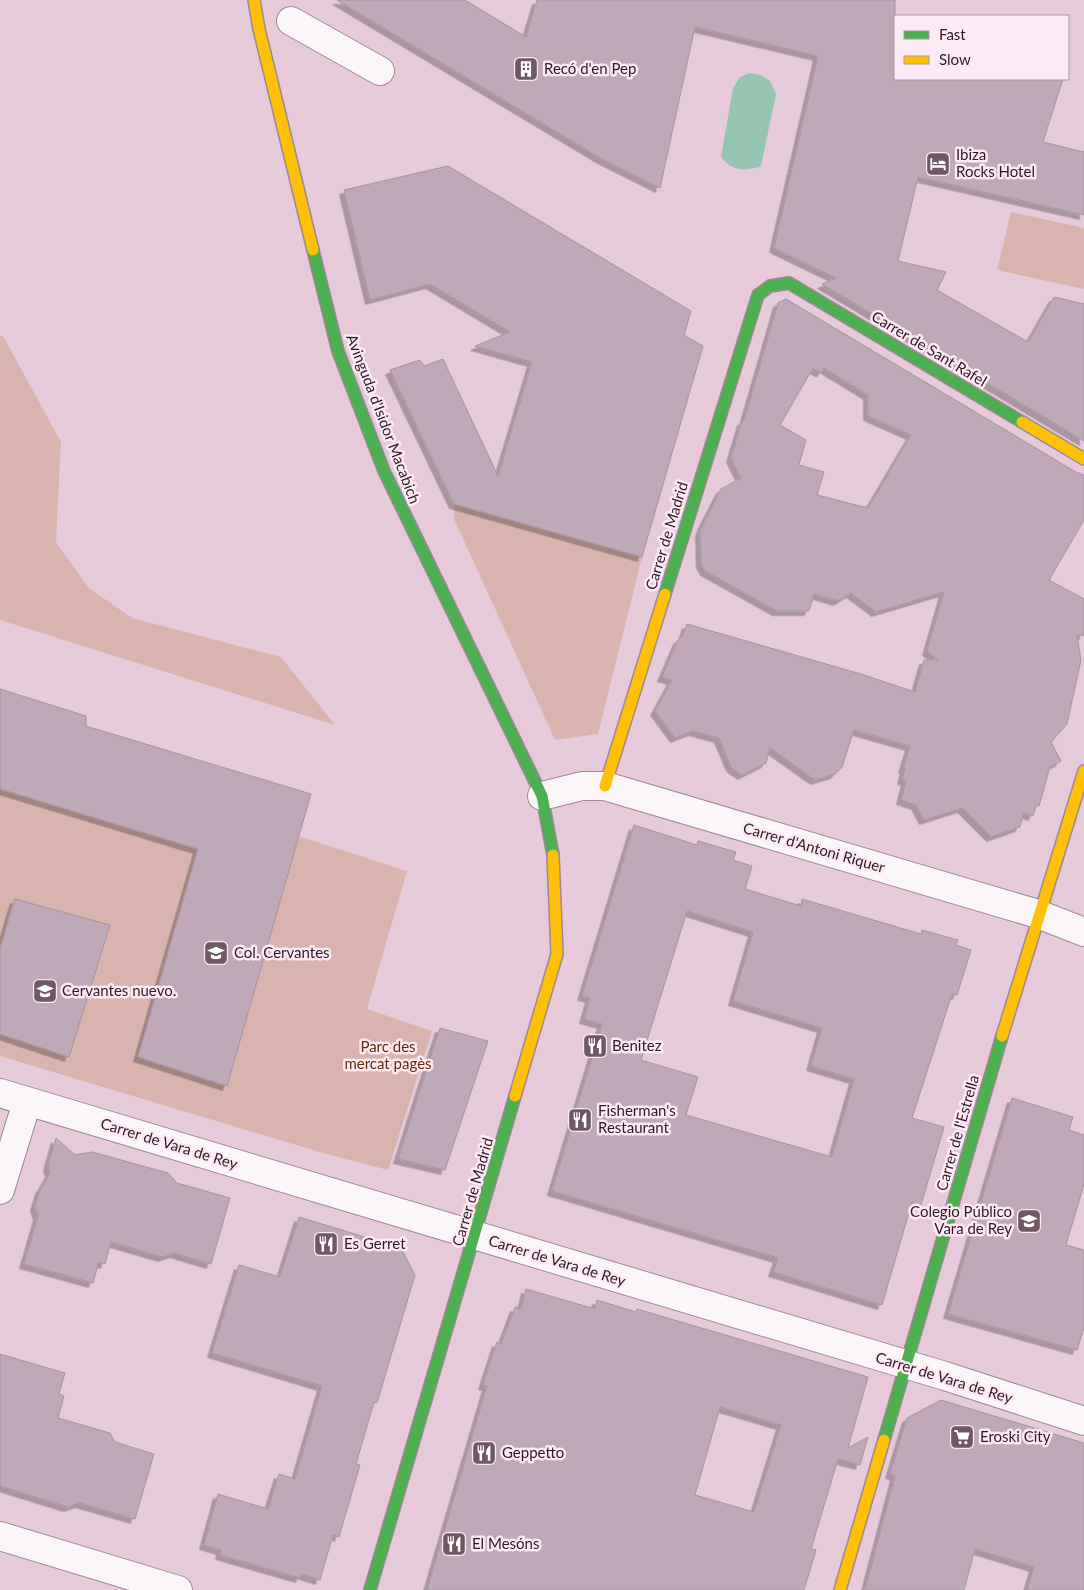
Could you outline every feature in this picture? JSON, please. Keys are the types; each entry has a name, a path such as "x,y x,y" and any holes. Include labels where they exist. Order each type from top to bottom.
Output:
{"street":[{"name":"Avinguda d'Isidor Macabich","path":"254,0 259,29 342,360 384,471 542,796"},
{"path":"291,21 380,71"},
{"name":"Carrer de Sant Rafel","path":"758,295 770,286 789,282 1084,459"},
{"name":"Carrer de Madrid","path":"605,786 758,295"},
{"name":"Carrer de l'Estrella","path":"840,1590 1038,914 1084,771"},
{"name":"Carrer d'Antoni Riquer","path":"542,796 582,786 605,786 1038,914 1084,932"},
{"name":"Carrer de Madrid","path":"370,1590 557,954 555,866 542,796"},
{"name":"Carrer de Vara de Rey","path":"0,1093 906,1365 1084,1421"},
{"path":"0,1190 27,1102"},
{"path":"0,1536 178,1590"}],"green space":[{"path":"1011,212 1084,228 1084,289 997,270"},
{"path":"0,336 3,336 61,442 56,542 89,588 132,618 281,657 335,725 0,620"},
{"path":"454,504 642,557 598,734 555,740 454,519"},
{"name":"Parc des mercat pagès","path":"0,789 297,839 301,837 407,871 367,1009 432,1031 388,1170 323,1153 0,1056"}],"shaded area":[{"path":"749,73 761,75 770,81 776,94 761,166 739,169 729,165 721,157 733,88 740,77"}],"building":[{"path":"337,0 465,0 526,37 537,0 895,0 894,80 1063,80 1043,142 1084,152 1084,215 918,177 898,261 946,272 937,290 1028,342 1054,297 1084,304 1084,441 822,284 836,278 774,248 818,56 695,27 660,188 602,159"},
{"path":"448,166 691,311 684,335 703,346 642,557 454,504 390,370 420,360 424,366 443,359 498,476 532,362 475,346 510,332 430,284 370,300 344,190"},
{"path":"786,299 1084,475 1084,520 1049,580 1084,599 1084,635 1077,636 1081,660 1067,724 1051,742 1061,761 1050,767 1039,806 1036,805 1033,816 1023,813 1020,827 991,837 962,808 924,820 916,805 901,800 906,781 902,780 905,769 903,769 910,746 854,730 842,767 835,774 815,780 770,748 766,763 742,775 731,767 719,738 693,731 675,738 655,711 672,680 662,677 678,640 683,636 687,624 861,674 915,692 924,660 938,660 927,651 944,592 876,612 851,593 838,601 814,594 809,611 777,611 705,571 701,564 700,532 703,524 721,489 741,478 731,458 742,421 744,421 778,303","holes":["813,368 821,373 824,368 868,395 868,416 911,435 868,508 817,495 824,472 799,465 806,440 780,425"]},
{"name":"Col. Cervantes","path":"0,689 86,716 86,726 311,794 227,1086 138,1057 198,849 0,789"},
{"path":"634,825 697,845 698,841 736,852 733,860 752,866 745,889 801,906 802,899 921,934 922,930 958,940 956,945 971,950 957,995 952,994 912,1118 944,1127 921,1205 912,1202 882,1305 773,1272 778,1258 552,1191 602,1024 584,1019 590,998 582,996","holes":["687,911 753,932 733,1001 822,1028 811,1066 854,1079 832,1157 686,1115 698,1077 641,1060"]},
{"name":"Cervantes nuevo.","path":"15,899 110,925 69,1057 0,1034 0,948"},
{"path":"440,1028 488,1041 445,1170 398,1159"},
{"name":"Colegio Público Vara de Rey","path":"1012,1098 1073,1117 1069,1130 1084,1135 1084,1184 1066,1245 1084,1250 1084,1328 1077,1350 948,1314"},
{"path":"56,1138 75,1155 92,1152 168,1173 177,1183 230,1198 211,1264 174,1253 163,1257 111,1242 105,1264 99,1262 93,1283 24,1264 38,1216 35,1206 40,1190 50,1173 48,1166"},
{"path":"299,1217 401,1248 415,1275 377,1403 374,1402 356,1464 360,1465 339,1537 333,1535 320,1580 301,1574 300,1578 220,1555 221,1550 204,1545 218,1494 268,1509 279,1474 295,1479 322,1386 212,1353 239,1265 280,1277"},
{"path":"526,1289 595,1309 597,1300 636,1312 637,1309 868,1377 848,1448 868,1437 860,1465 838,1459 811,1549 816,1550 804,1590 427,1590 487,1386 483,1385 497,1342 501,1344 515,1307 521,1309","holes":["720,1407 781,1425 754,1512 695,1495"]},
{"path":"0,1354 65,1373 59,1394 64,1396 58,1418 110,1433 115,1442 154,1454 135,1519 80,1503 68,1507 0,1486"},
{"path":"941,1400 1084,1443 1084,1590 1027,1590 1034,1567 975,1549 964,1590 865,1590 895,1476 890,1474 907,1418"}],"traffic: fast":[{"path":"313,250 338,351 384,471 542,796 553,855"},
{"path":"665,594 758,295 770,286 789,283 1022,422"},
{"path":"884,1440 1002,1036"},
{"path":"370,1590 515,1096"}],"traffic: slow":[{"path":"254,0 259,29 313,250"},
{"path":"1022,422 1084,459"},
{"path":"605,786 665,594"},
{"path":"1002,1036 1084,771"},
{"path":"515,1096 557,954 553,855"},
{"path":"840,1590 884,1440"}],"place":[{"name":"Recó d'en Pep","path":"526,69"},
{"name":"Ibiza Rocks Hotel","path":"938,164"},
{"name":"Col. Cervantes","path":"216,953"},
{"name":"Cervantes nuevo.","path":"45,991"},
{"name":"Benitez","path":"595,1046"},
{"name":"Fisherman's Restaurant","path":"580,1120"},
{"name":"Colegio Público Vara de Rey","path":"1029,1221"},
{"name":"Es Gerret","path":"326,1244"},
{"name":"Eroski City","path":"962,1437"},
{"name":"Geppetto","path":"484,1453"},
{"name":"El Mesóns","path":"454,1544"}]}
